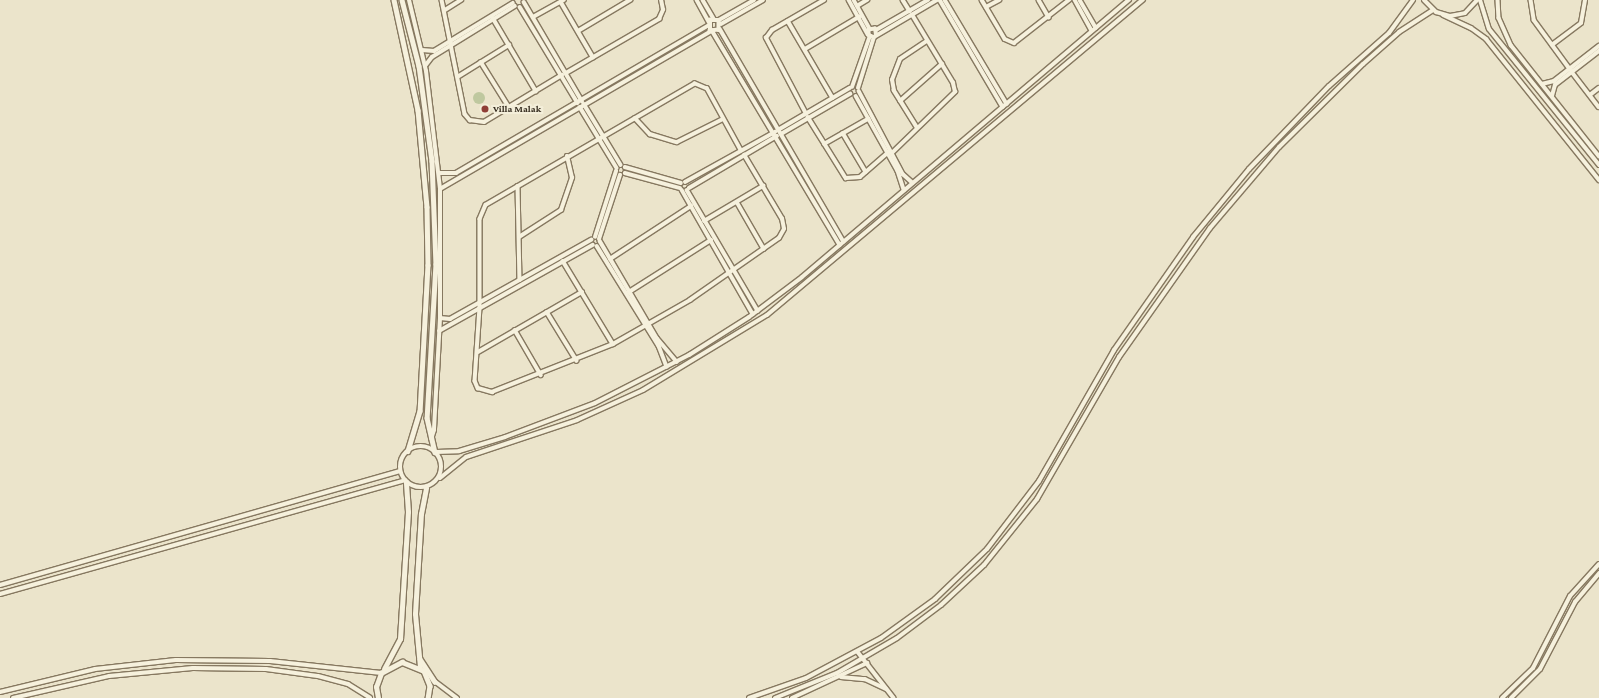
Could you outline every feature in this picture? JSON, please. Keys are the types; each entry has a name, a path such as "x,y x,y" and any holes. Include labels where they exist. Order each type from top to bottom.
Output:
{"main road":[{"path":"378,698 377,682 400,639 408,512 405,481 400,471 408,451 420,411 428,265 427,207 418,110 394,0"},
{"path":"402,0 419,66 432,153 436,244 427,418 430,439 435,452 442,462 440,478 426,488 415,488 405,481"},
{"path":"433,322 440,320"},
{"path":"408,451 420,446 435,452"},
{"path":"426,488 420,525 416,652 420,668 427,676 428,698"},
{"path":"416,652 435,682"},
{"path":"383,671 402,662 420,668"}],"street":[{"path":"408,0 425,66 440,189 440,320 434,430 430,439"},
{"path":"442,0 453,42 465,114 470,120 484,122 658,19 663,10 660,0"},
{"path":"445,10 461,0"},
{"path":"578,31 625,1 630,0"},
{"path":"697,0 708,24 744,76"},
{"path":"703,0 714,18 720,22"},
{"path":"720,22 754,0"},
{"path":"720,22 763,0"},
{"path":"824,0 769,32 766,41 843,176 853,179 866,172 890,153 954,95 954,86 903,0"},
{"path":"849,0 869,35"},
{"path":"850,94 870,29 854,0"},
{"path":"857,6 867,0"},
{"path":"869,35 875,36 911,13 928,0"},
{"path":"870,29 876,30 938,0 1003,107"},
{"path":"945,0 1007,104"},
{"path":"982,0 1010,43 1019,40 1069,0"},
{"path":"986,7 999,0"},
{"path":"1039,0 1049,16"},
{"path":"1074,0 1092,31"},
{"path":"1080,0 1096,28"},
{"path":"435,452 464,449 496,440 573,412 638,383 677,362 758,311 844,242 1129,0"},
{"path":"749,698 806,678 858,652 881,638 944,591 1000,534 1039,481 1114,350 1176,258 1248,169 1335,80 1389,32 1413,0"},
{"path":"1424,0 1433,10 1471,28 1486,39 1599,180"},
{"path":"1443,15 1462,14 1477,0"},
{"path":"1480,0 1489,29 1599,165"},
{"path":"1498,0 1503,31 1542,84 1599,156"},
{"path":"1531,0 1534,20 1599,107"},
{"path":"1552,45 1581,23 1585,0"},
{"path":"520,7 524,1 620,175"},
{"path":"533,17 562,1 593,58"},
{"path":"440,478 466,457 577,420 643,390 767,315 892,212 1141,1"},
{"path":"422,50 432,52 453,42 494,18 514,3"},
{"path":"425,66 453,42 514,3"},
{"path":"514,3 520,7 564,74"},
{"path":"775,698 863,658 886,645 941,605 1006,540 1046,485 1145,317 1210,228 1247,183 1363,64 1399,32 1433,10"},
{"path":"805,49 859,17"},
{"path":"494,18 536,91"},
{"path":"625,78 708,24 714,18"},
{"path":"788,20 833,98"},
{"path":"720,22 720,29 744,76 778,133 840,245"},
{"path":"440,189 581,103 625,78 720,29"},
{"path":"856,96 876,30"},
{"path":"964,41 968,39"},
{"path":"917,128 900,101 892,82 896,66 903,56 927,40"},
{"path":"459,76 509,44"},
{"path":"1552,97 1554,86 1599,46"},
{"path":"1542,84 1552,83 1599,51"},
{"path":"481,62 509,107"},
{"path":"978,66 983,63"},
{"path":"900,101 942,64"},
{"path":"697,84 707,89 741,154 763,186 784,225 781,235 734,271 647,326 613,344 577,361 541,375 492,392 482,392 475,381 480,308 480,215 490,202 604,137 697,84"},
{"path":"826,105 833,98 851,88 859,90"},
{"path":"1590,95 1599,88"},
{"path":"859,90 877,131"},
{"path":"753,314 681,189 683,183 741,154 807,115 850,94 856,96 868,119 890,153 913,183"},
{"path":"581,103 623,166 625,173"},
{"path":"635,118 650,134 677,142 723,119"},
{"path":"824,144 868,119"},
{"path":"439,173 456,174 541,127"},
{"path":"778,133 807,178 844,242"},
{"path":"843,133 866,172"},
{"path":"890,153 904,190"},
{"path":"609,198 620,175 625,173 681,189 688,189 741,154"},
{"path":"519,237 561,210 572,178 567,157"},
{"path":"667,367 659,346 595,246 617,169 623,166 683,183 688,189 704,221 758,311"},
{"path":"518,186 520,280"},
{"path":"704,221 763,186"},
{"path":"899,195 905,201"},
{"path":"737,202 764,249"},
{"path":"610,259 691,206"},
{"path":"886,206 892,212"},
{"path":"440,320 450,319 596,239"},
{"path":"595,246 596,239"},
{"path":"596,239 610,259 647,326 677,362"},
{"path":"629,292 711,240"},
{"path":"439,331 563,261 595,246"},
{"path":"563,261 613,344"},
{"path":"478,352 582,292"},
{"path":"547,312 577,361"},
{"path":"515,330 541,375"},
{"path":"653,374 657,382"},
{"path":"638,383 643,390"},
{"path":"496,440 498,447"},
{"path":"464,449 466,457"},
{"path":"0,584 400,471"},
{"path":"368,480 371,490"},
{"path":"0,594 405,481"},
{"path":"88,559 92,568"},
{"path":"77,563 80,572"},
{"path":"1502,698 1533,668 1570,596 1599,564"},
{"path":"1511,698 1540,669 1575,602 1599,573"},
{"path":"881,638 886,645"},
{"path":"858,652 894,698"},
{"path":"0,692 95,669 176,660 255,660 337,670 383,671"},
{"path":"792,698 838,678 867,663"},
{"path":"13,698 110,676 193,668 266,670 334,680 370,698"},
{"path":"334,680 337,670"},
{"path":"427,676 457,698"},
{"path":"838,678 865,679 889,691"}],"green space":[{"path":"477,92 481,92 485,98 481,104 477,104 473,100 473,96"}],"place":[{"name":"Villa Malak","path":"485,109"}]}
